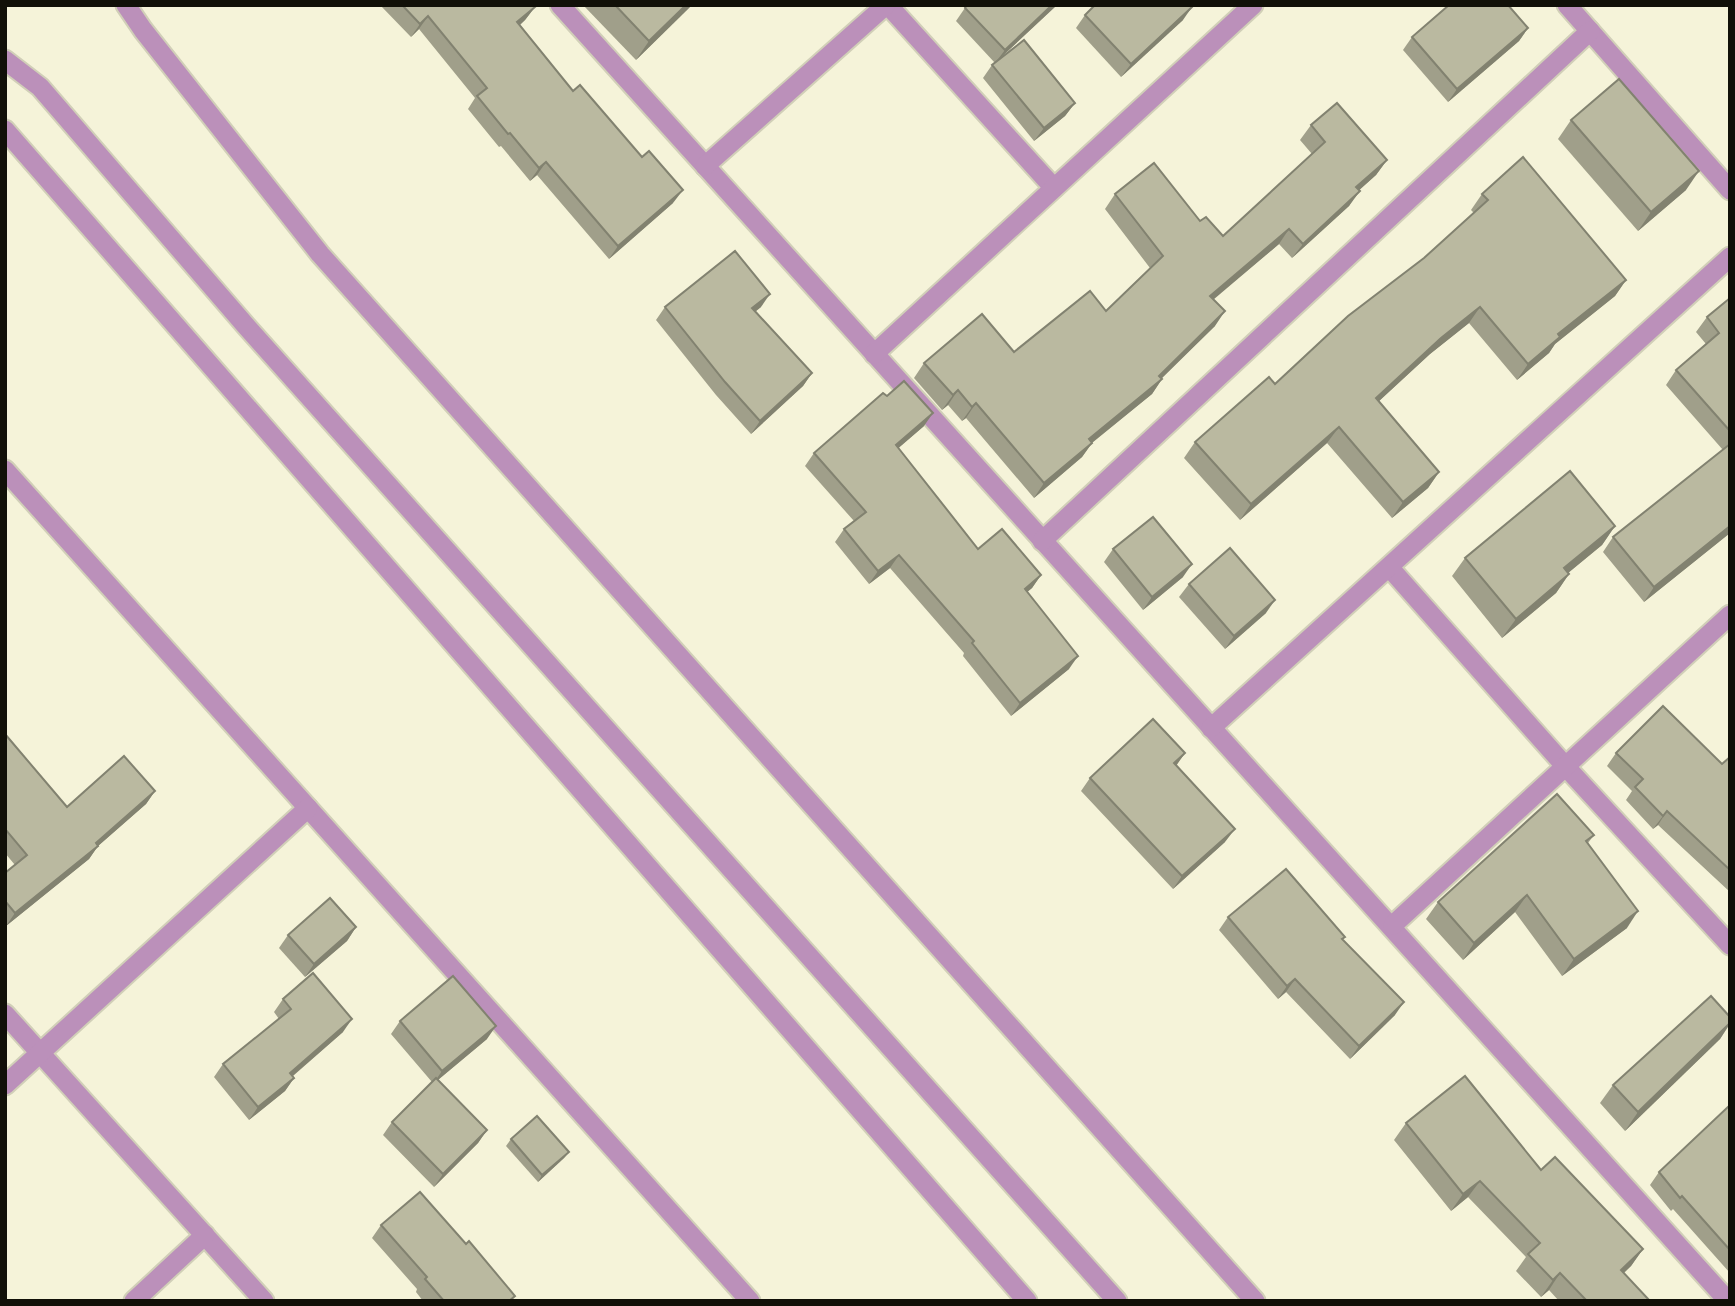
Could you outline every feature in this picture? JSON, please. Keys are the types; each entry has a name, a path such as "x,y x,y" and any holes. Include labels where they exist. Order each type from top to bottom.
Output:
{"street":[{"path":"126,5 320,254 1255,1301"},
{"path":"560,5 1211,728 1393,925 1728,1301"},
{"path":"705,166 887,5 1054,188"},
{"path":"874,354 1253,5"},
{"path":"1567,5 1730,190"},
{"path":"1042,541 1590,31"},
{"path":"5,60 40,87 246,326 1117,1301"},
{"path":"5,130 1027,1301"},
{"path":"1211,728 1730,257"},
{"path":"5,470 750,1301"},
{"path":"1389,567 1566,767 1730,945"},
{"path":"1393,925 1730,615"},
{"path":"5,1085 308,808"},
{"path":"5,1014 264,1301"},
{"path":"134,1301 205,1235"}],"building":[{"path":"402,5 533,5 535,7 517,22 573,91 580,85 642,157 649,151 683,190 618,246 546,162 539,168 510,133 508,134 477,96 487,88 428,16 420,24"},
{"path":"615,5 686,5 649,41"},
{"path":"967,5 1052,5 1005,50 965,8"},
{"path":"1095,5 1192,7 1131,64 1085,15"},
{"path":"1449,5 1508,5 1528,28 1457,89 1412,37"},
{"path":"1024,40 1075,103 1044,128 992,65"},
{"path":"1619,79 1699,171 1651,212 1571,120"},
{"path":"1337,103 1387,160 1356,187 1360,191 1303,244 1289,229 1210,296 1225,311 1159,376 1162,379 1089,439 1092,443 1044,483 976,403 972,407 958,390 953,395 924,363 982,314 1014,352 1090,291 1106,311 1163,256 1115,194 1154,163 1200,221 1206,217 1223,236 1325,142 1311,125"},
{"path":"1523,157 1626,280 1558,334 1560,337 1528,364 1480,307 1441,338 1376,398 1439,472 1403,502 1339,427 1251,504 1195,442 1269,377 1275,384 1348,316 1424,258 1488,200 1482,194"},
{"path":"735,251 770,294 752,308 812,373 760,421 665,307"},
{"path":"1730,298 1730,431 1676,370 1719,333 1707,317"},
{"path":"904,381 933,413 896,445 978,549 1002,529 1041,575 1025,589 1078,656 1020,703 972,643 974,641 899,555 878,571 844,529 866,512 814,453 883,393 887,396"},
{"path":"1730,444 1730,526 1654,587 1613,537"},
{"path":"1570,471 1615,526 1564,568 1569,574 1516,619 1465,558"},
{"path":"1153,517 1192,564 1152,597 1113,549"},
{"path":"1230,548 1275,600 1234,636 1189,584"},
{"path":"1663,706 1722,764 1730,757 1730,870 1667,811 1663,816 1635,787 1643,779 1616,753"},
{"path":"1153,719 1185,753 1174,763 1235,829 1182,876 1090,778"},
{"path":"5,734 67,807 124,756 155,791 96,843 98,846 15,913 5,901 5,873 27,855 5,829"},
{"path":"1557,794 1594,835 1586,841 1638,911 1574,959 1527,895 1474,943 1438,902"},
{"path":"1286,869 1345,937 1342,939 1404,1002 1359,1046 1295,979 1287,986 1228,917"},
{"path":"330,898 356,927 314,964 288,935"},
{"path":"313,973 352,1019 290,1073 294,1078 258,1107 223,1064 291,1009 283,999"},
{"path":"453,976 496,1026 442,1071 400,1021"},
{"path":"1711,996 1730,1017 1730,1023 1638,1112 1613,1085"},
{"path":"1465,1076 1541,1170 1555,1157 1643,1249 1621,1270 1650,1301 1587,1301 1560,1273 1553,1280 1528,1254 1540,1243 1480,1181 1463,1194 1406,1123"},
{"path":"436,1078 487,1130 443,1174 392,1122"},
{"path":"1730,1105 1730,1250 1659,1172"},
{"path":"537,1116 569,1152 542,1175 511,1139"},
{"path":"420,1192 466,1244 469,1241 515,1296 509,1301 444,1301 425,1279 427,1277 381,1225"}]}
